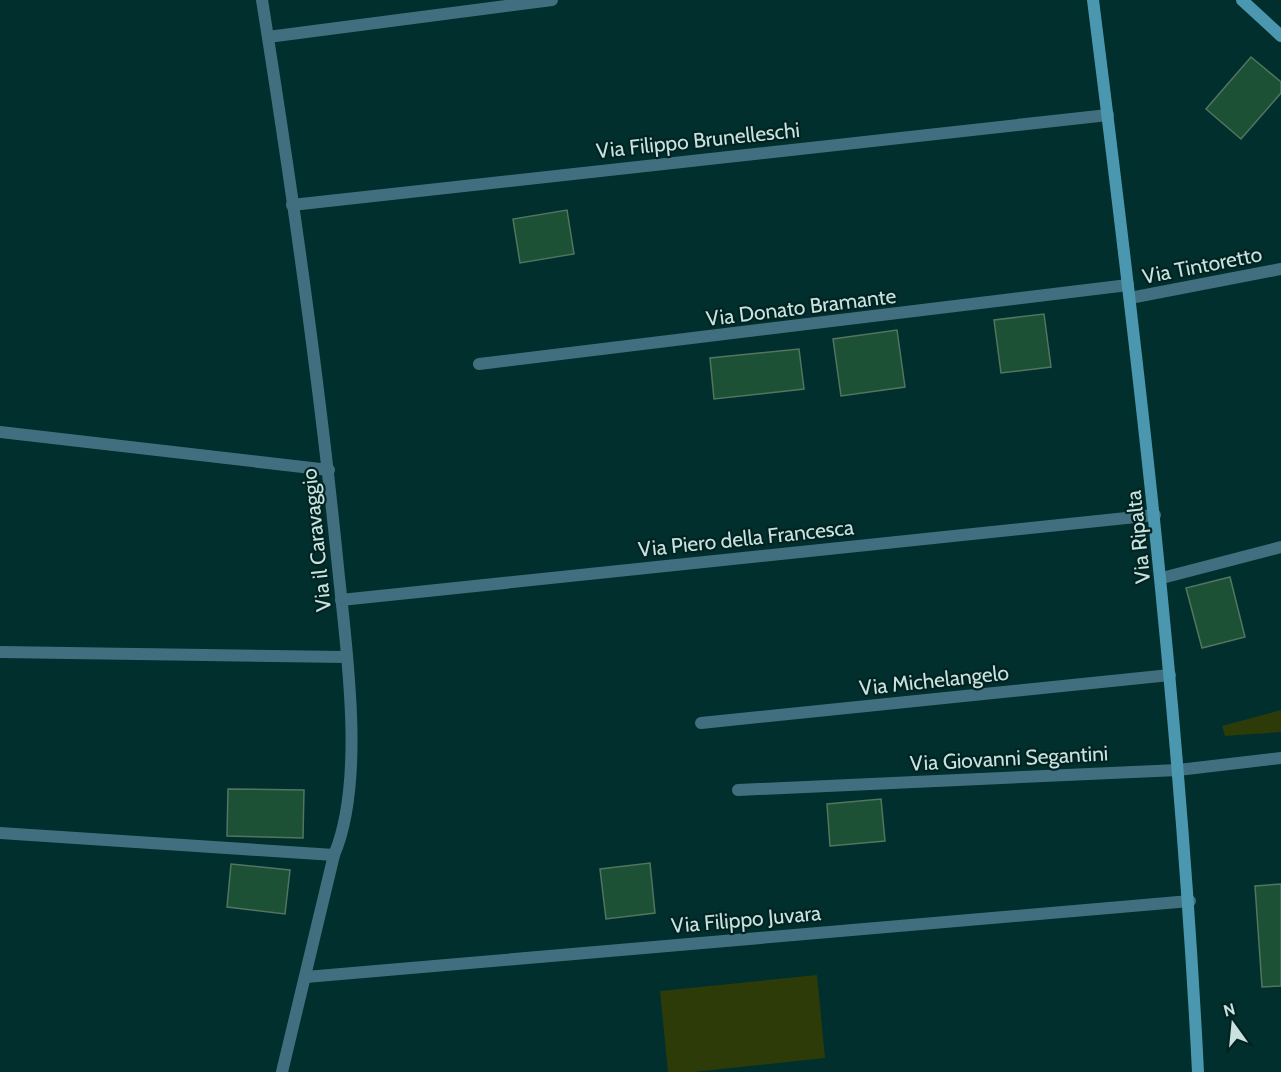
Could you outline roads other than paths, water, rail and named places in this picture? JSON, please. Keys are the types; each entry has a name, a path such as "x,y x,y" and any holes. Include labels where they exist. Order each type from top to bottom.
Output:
{"street":[{"name":"Via il Caravaggio","path":"262,0 328,470 352,724 348,798 340,840 334,855 282,1072"},
{"path":"268,37 552,0"},
{"name":"Via Ripalta","path":"1093,0 1162,578 1190,901 1198,1072"},
{"path":"1242,0 1281,36"},
{"name":"Via Filippo Brunelleschi","path":"292,205 1108,115"},
{"name":"Via Tintoretto","path":"1130,298 1281,269"},
{"name":"Via Donato Bramante","path":"479,364 1128,285"},
{"path":"0,432 328,470"},
{"name":"Via Piero della Francesca","path":"341,600 1155,515"},
{"path":"1162,578 1281,547"},
{"path":"0,652 346,657"},
{"name":"Via Michelangelo","path":"701,723 1170,675"},
{"name":"Via Giovanni Segantini","path":"738,790 1178,770 1281,758"},
{"path":"0,833 334,855"},
{"name":"Via Filippo Juvara","path":"306,977 1190,901"}]}
